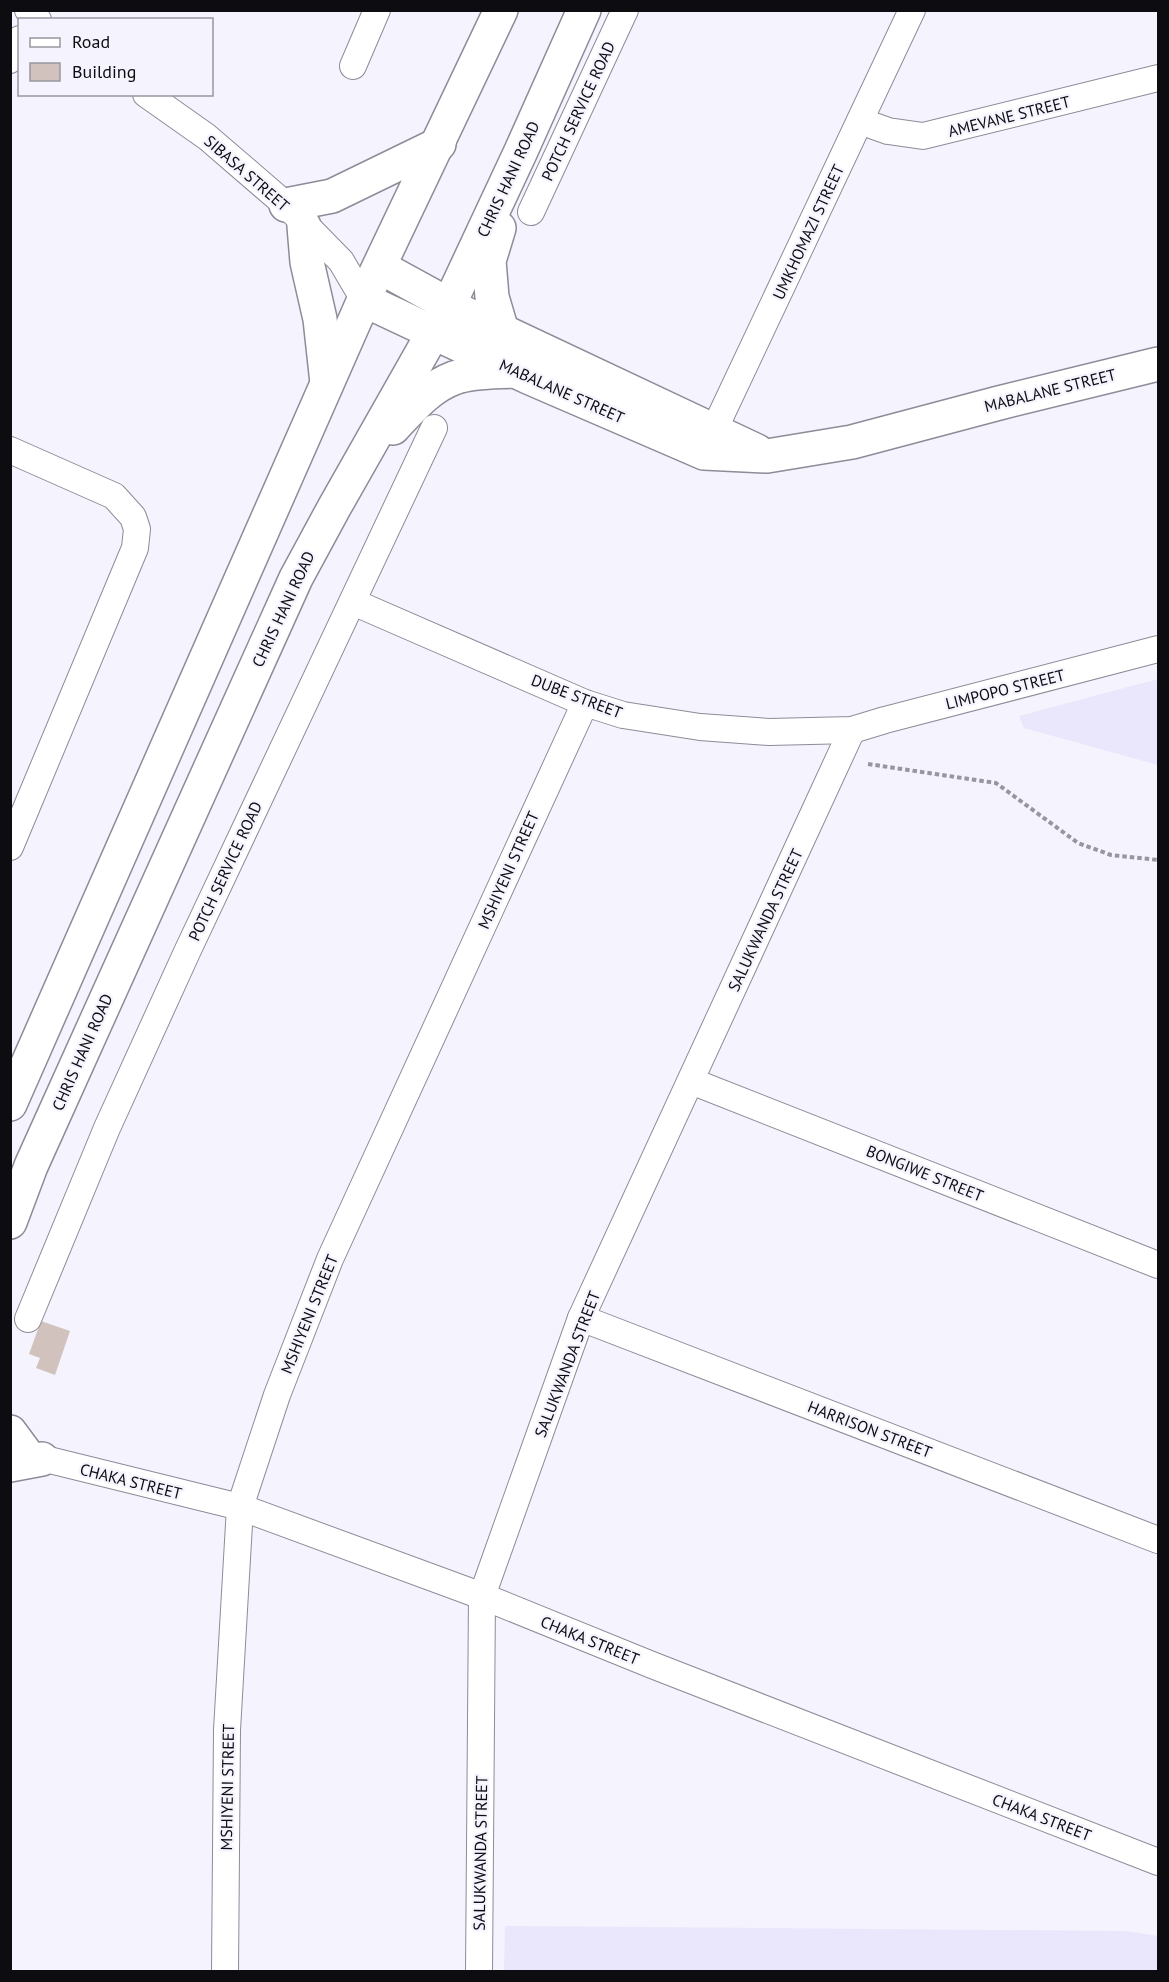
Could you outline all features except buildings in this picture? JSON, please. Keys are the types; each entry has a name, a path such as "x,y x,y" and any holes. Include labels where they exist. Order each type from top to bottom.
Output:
{"main road":[{"path":"10,1104 364,300 501,10"},
{"name":"CHRIS HANI ROAD","path":"10,1222 35,1156 296,578 442,319 584,10"},
{"path":"327,385 320,319 295,215 439,144"},
{"path":"502,331 492,297 489,261 521,151"},
{"name":"MABALANE STREET","path":"380,267 442,319 516,371 709,441 767,456 852,442 1158,364"},
{"name":"MABALANE STREET","path":"364,300 502,331 709,441"},
{"path":"335,506 388,434 411,408 438,385 456,377 516,371"}],"street":[{"path":"353,66 377,10"},
{"name":"POTCH SERVICE ROAD","path":"531,212 625,10"},
{"name":"UMKHOMAZI STREET","path":"709,441 912,10"},
{"path":"10,60 18,43"},
{"name":"AMEVANE STREET","path":"860,122 923,136 1158,78"},
{"name":"SIBASA STREET","path":"149,96 207,137 295,215 341,261 364,300"},
{"path":"341,261 380,267"},
{"name":"POTCH SERVICE ROAD","path":"28,1319 116,1107 434,428"},
{"path":"10,450 114,496 133,517 137,529 135,548 10,847"},
{"name":"DUBE STREET","path":"353,602 585,702 623,715 700,727 769,732 852,730"},
{"name":"LIMPOPO STREET","path":"852,730 1158,649"},
{"name":"MSHIYENI STREET","path":"225,1971 227,1730 240,1507 277,1395 330,1259 585,702"},
{"name":"SALUKWANDA STREET","path":"479,1971 482,1596 581,1318 852,730"},
{"name":"BONGIWE STREET","path":"692,1081 1158,1265"},
{"name":"HARRISON STREET","path":"581,1318 1158,1540"},
{"name":"CHAKA STREET","path":"20,1452 240,1507 482,1596 1158,1862"}],"path":[{"path":"838,761 889,766 996,783 1078,843 1111,855 1158,860"}],"shaded area":[{"path":"1158,679 1158,765 1024,728 1019,716"},
{"path":"505,1926 1126,1931 1158,1936 1158,1971 504,1971"}]}
